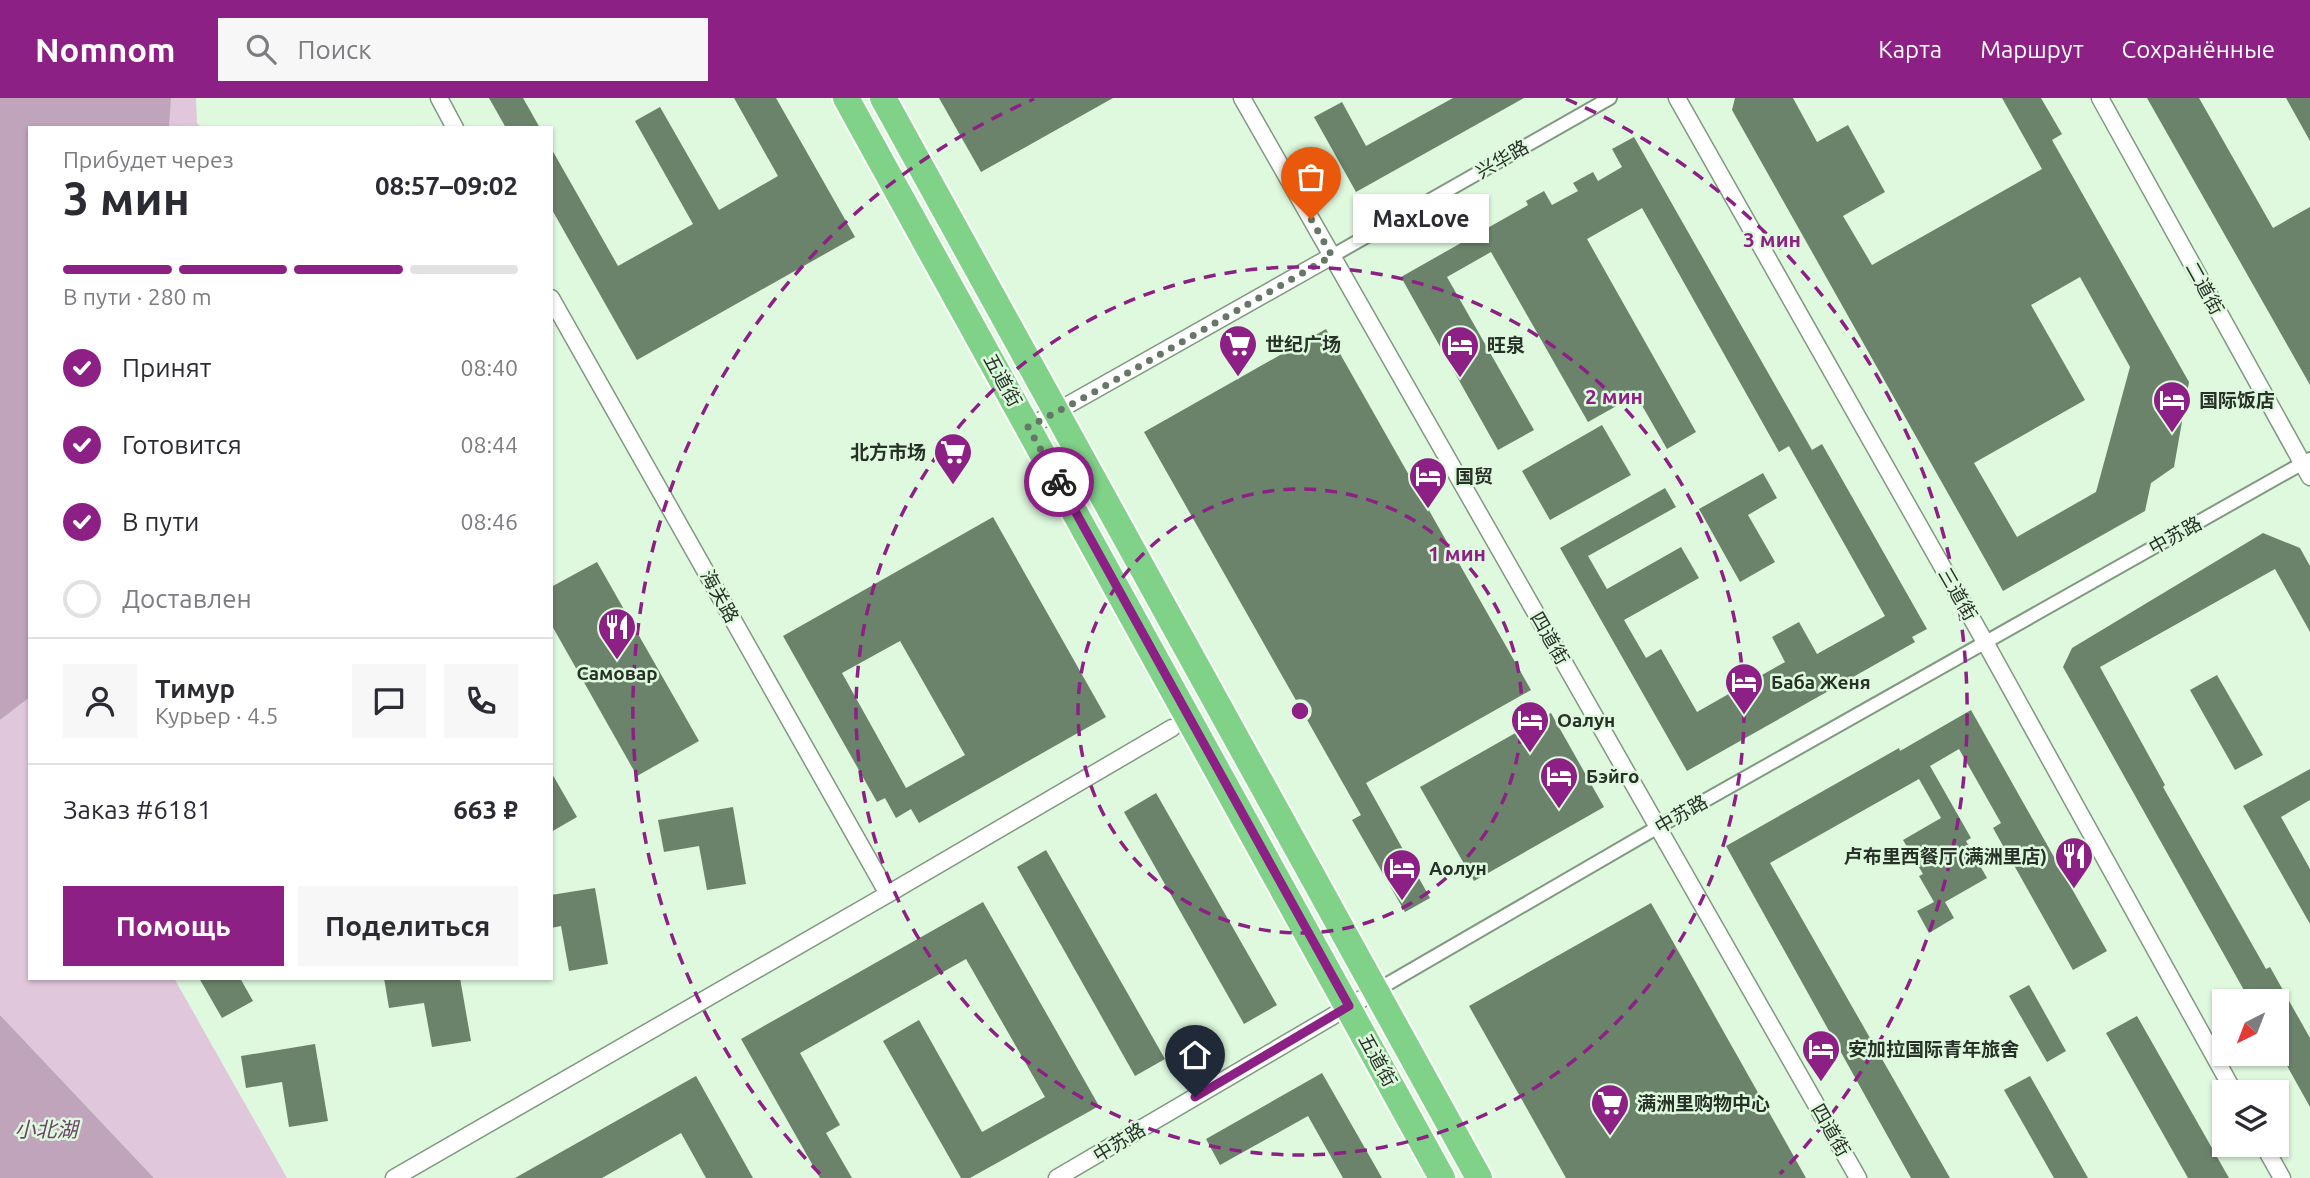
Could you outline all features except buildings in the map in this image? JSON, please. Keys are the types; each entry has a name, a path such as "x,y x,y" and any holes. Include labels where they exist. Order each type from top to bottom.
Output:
{"highway":[{"name":"五道街","path":"846,98 1443,1178"},
{"name":"五道街","path":"883,98 1479,1178"}],"street":[{"path":"439,98 454,126"},
{"name":"四道街","path":"1242,98 1858,1178"},
{"name":"兴华路","path":"1028,427 1610,98"},
{"name":"三道街","path":"1677,98 1985,642 2227,1080"},
{"name":"二道街","path":"2100,98 2307,466"},
{"name":"海关路","path":"553,302 888,894"},
{"name":"中苏路","path":"1058,1178 1658,827 1985,642 2307,466"},
{"path":"394,1178 1172,727"},
{"path":"2270,1157 2281,1178"}],"shaded area":[{"path":"171,98 196,98 197,123 200,126 168,126"},
{"path":"28,699 28,980 175,980 287,1178 154,1178 0,1015 0,720"}],"water":[{"path":"0,98 171,98 169,126 28,126 28,699 0,720"},
{"name":"小北湖","path":"0,1015 154,1178 0,1178"}],"way so far":[{"path":"1059,482 1028,427 1091,394 1332,256 1311,219"}],"place":[{"name":"MaxLove","path":"1311,219"},
{"name":"世纪广场","path":"1238,378"},
{"name":"旺泉","path":"1460,379"},
{"name":"国际饭店","path":"2172,434"},
{"name":"北方市场","path":"953,486"},
{"name":"国贸","path":"1428,510"},
{"name":"Самовар","path":"617,661"},
{"name":"Баба Женя","path":"1744,716"},
{"name":"Оалун","path":"1530,754"},
{"name":"Бэйго","path":"1559,810"},
{"name":"卢布里西餐厅(满洲里店)","path":"2074,890"},
{"name":"Аолун","path":"1402,902"},
{"name":"安加拉国际青年旅舍","path":"1821,1083"},
{"name":"满洲里购物中心","path":"1610,1137"}],"route":[{"path":"1059,482 1349,1006 1195,1097"}]}
